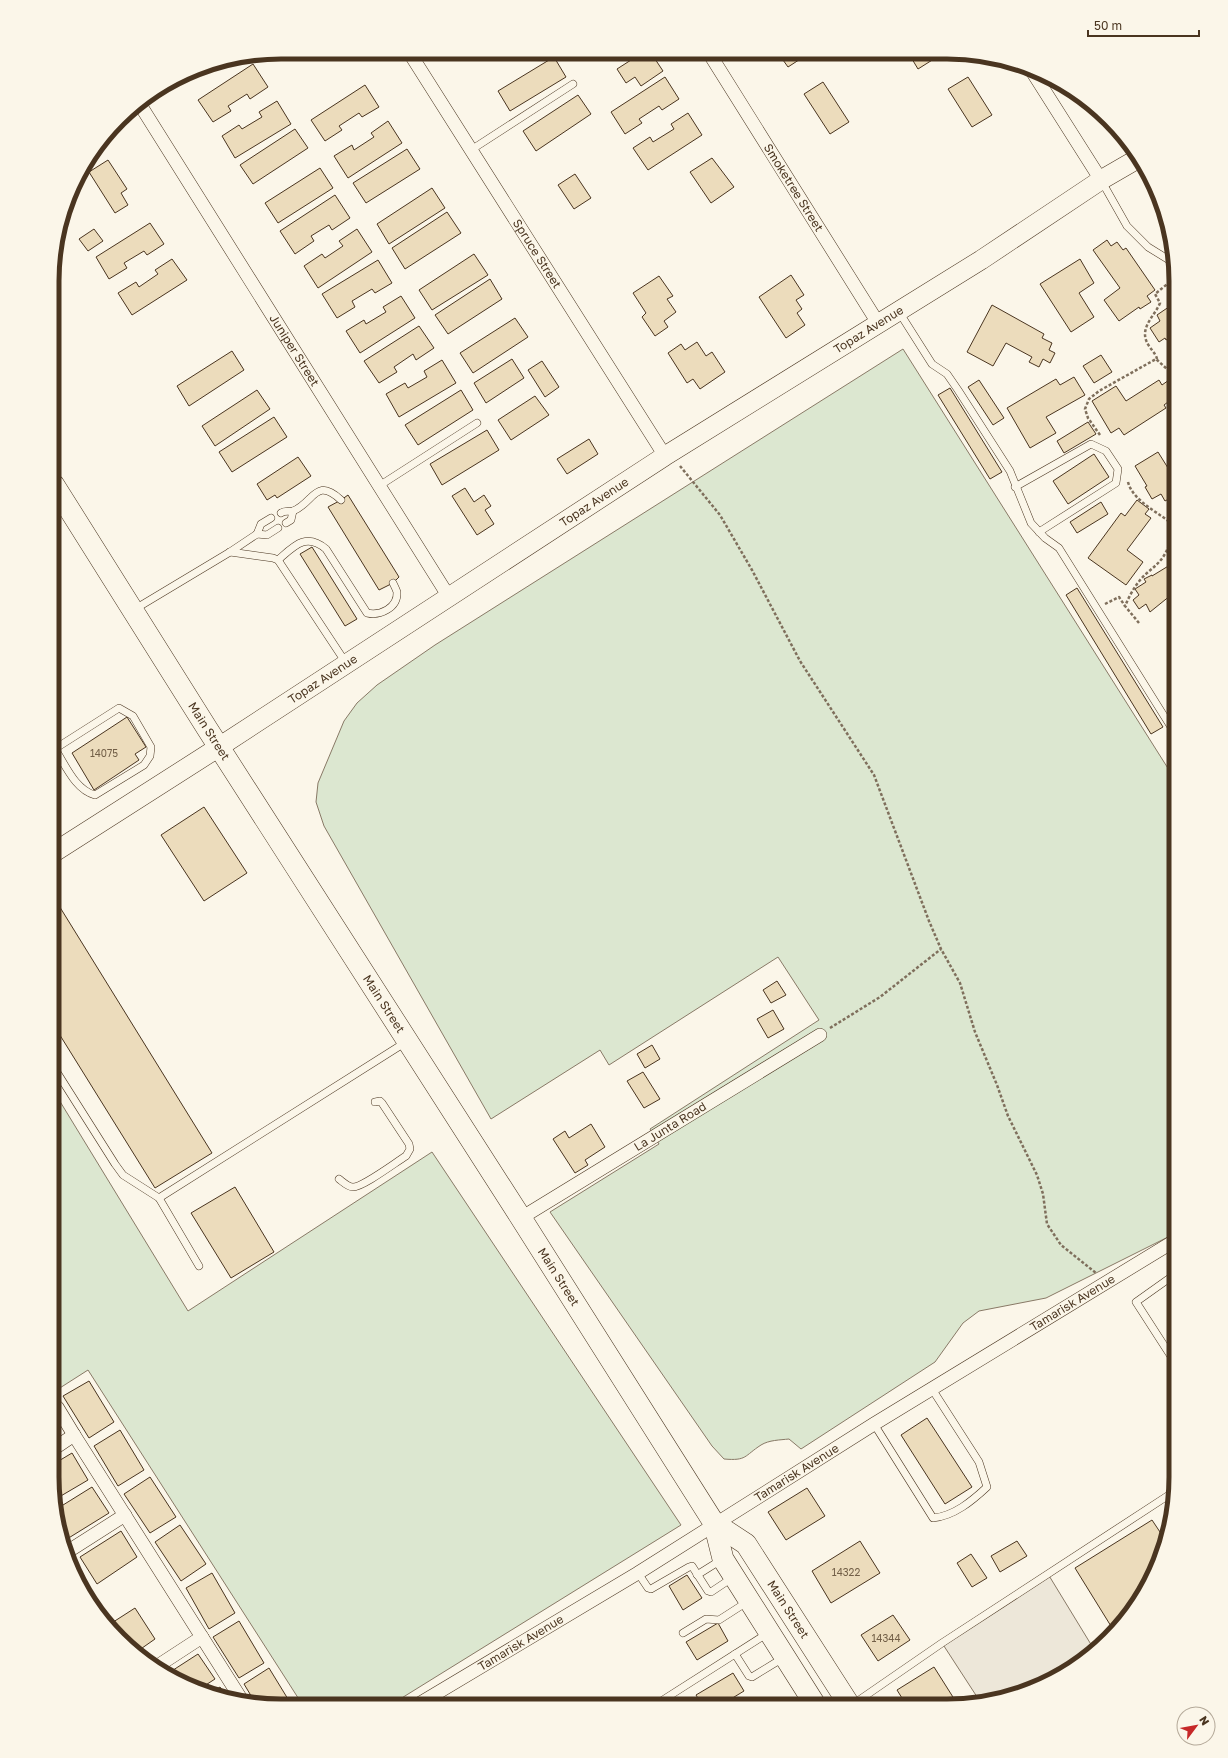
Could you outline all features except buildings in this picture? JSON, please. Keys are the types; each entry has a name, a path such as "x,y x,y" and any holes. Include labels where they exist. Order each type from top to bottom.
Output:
{"main road":[{"name":"Main Street","path":"59,493 219,747 521,1218 714,1523 723,1559 812,1699"},
{"name":"Main Street","path":"714,1523 746,1544 846,1699"}],"street":[{"name":"Spruce Street","path":"413,59 668,455"},
{"name":"Smoketree Street","path":"713,59 878,323"},
{"path":"1036,78 1101,180"},
{"name":"Juniper Street","path":"142,108 449,597"},
{"name":"Topaz Avenue","path":"59,849 668,455 981,260 1101,180 1134,161"},
{"name":"La Junta Road","path":"521,1218 820,1035"},
{"name":"Tamarisk Avenue","path":"425,1699 638,1572 874,1424 1169,1244"},
{"path":"59,1410 239,1695"},
{"path":"59,1445 74,1435"},
{"path":"71,1549 125,1515"},
{"path":"161,1664 202,1637"}],"lane":[{"path":"471,150 573,84"},
{"path":"1101,180 1127,226 1148,247 1168,259"},
{"path":"898,311 932,364 947,374 958,390 1010,471 1015,487 1031,523 1039,532 1059,548 1169,724"},
{"path":"380,486 477,423"},
{"path":"1015,487 1091,444 1106,451 1118,469 1116,483 1039,532"},
{"path":"281,513 293,511 310,497 326,490 333,493 341,500"},
{"path":"286,523 291,520 293,511"},
{"path":"133,610 230,552 257,534 261,524 271,518"},
{"path":"257,534 267,536 278,528"},
{"path":"278,560 301,542 310,540 318,542 326,549 367,613 375,615 382,613 391,606 396,599 397,592 393,583"},
{"path":"230,552 278,560 347,664"},
{"path":"59,746 118,708 133,716 151,747 150,756 144,765 95,795 86,793 77,783 59,756"},
{"path":"159,1198 407,1041"},
{"path":"59,1075 123,1175 159,1198 199,1266"},
{"path":"340,1179 349,1186 355,1187 364,1183 408,1152 409,1144 382,1103 380,1101 375,1102"},
{"path":"1169,1280 1136,1302 1169,1353"},
{"path":"874,1424 932,1518 944,1517 972,1501 987,1487 979,1462 932,1389"},
{"path":"860,1699 942,1642 1168,1496"},
{"path":"697,1575 723,1559"},
{"path":"638,1572 648,1588 651,1590 689,1566 692,1566 708,1591 711,1592 734,1577"},
{"path":"682,1634 706,1619 719,1620 749,1601"},
{"path":"664,1699 769,1633"},
{"path":"735,1654 749,1676 752,1677 784,1656"}],"path":[{"path":"1167,369 1156,360 1157,356 1149,347 1145,338 1148,321 1160,303 1155,294 1169,283"},
{"path":"1101,437 1091,424 1085,409 1089,399 1099,391 1156,360"},
{"path":"668,455 720,515 752,570 800,661 874,775 929,921 941,950 960,983 975,1032 1008,1116 1037,1175 1043,1194 1047,1224 1062,1245 1108,1282"},
{"path":"1127,480 1142,502 1169,522"},
{"path":"1125,606 1133,590 1141,579 1164,556 1169,545"},
{"path":"1097,609 1119,596 1138,623"},
{"path":"820,1035 880,997 941,950"}],"green space":[{"path":"903,349 1169,770 1169,1236 1046,1298 979,1311 963,1323 935,1362 801,1449 789,1439 778,1440 764,1443 745,1457 737,1459 724,1459 712,1446 550,1212 659,1144 650,1129 819,1020 778,957 609,1065 600,1050 491,1119 324,826 316,802 318,783 344,721 357,703 377,685 435,645"},
{"path":"59,1100 188,1311 432,1152 681,1525 400,1699 299,1699 88,1370 59,1389"}],"shaded area":[{"path":"1048,1574 1091,1645 1070,1662 1032,1682 990,1695 977,1697 942,1643"}]}
